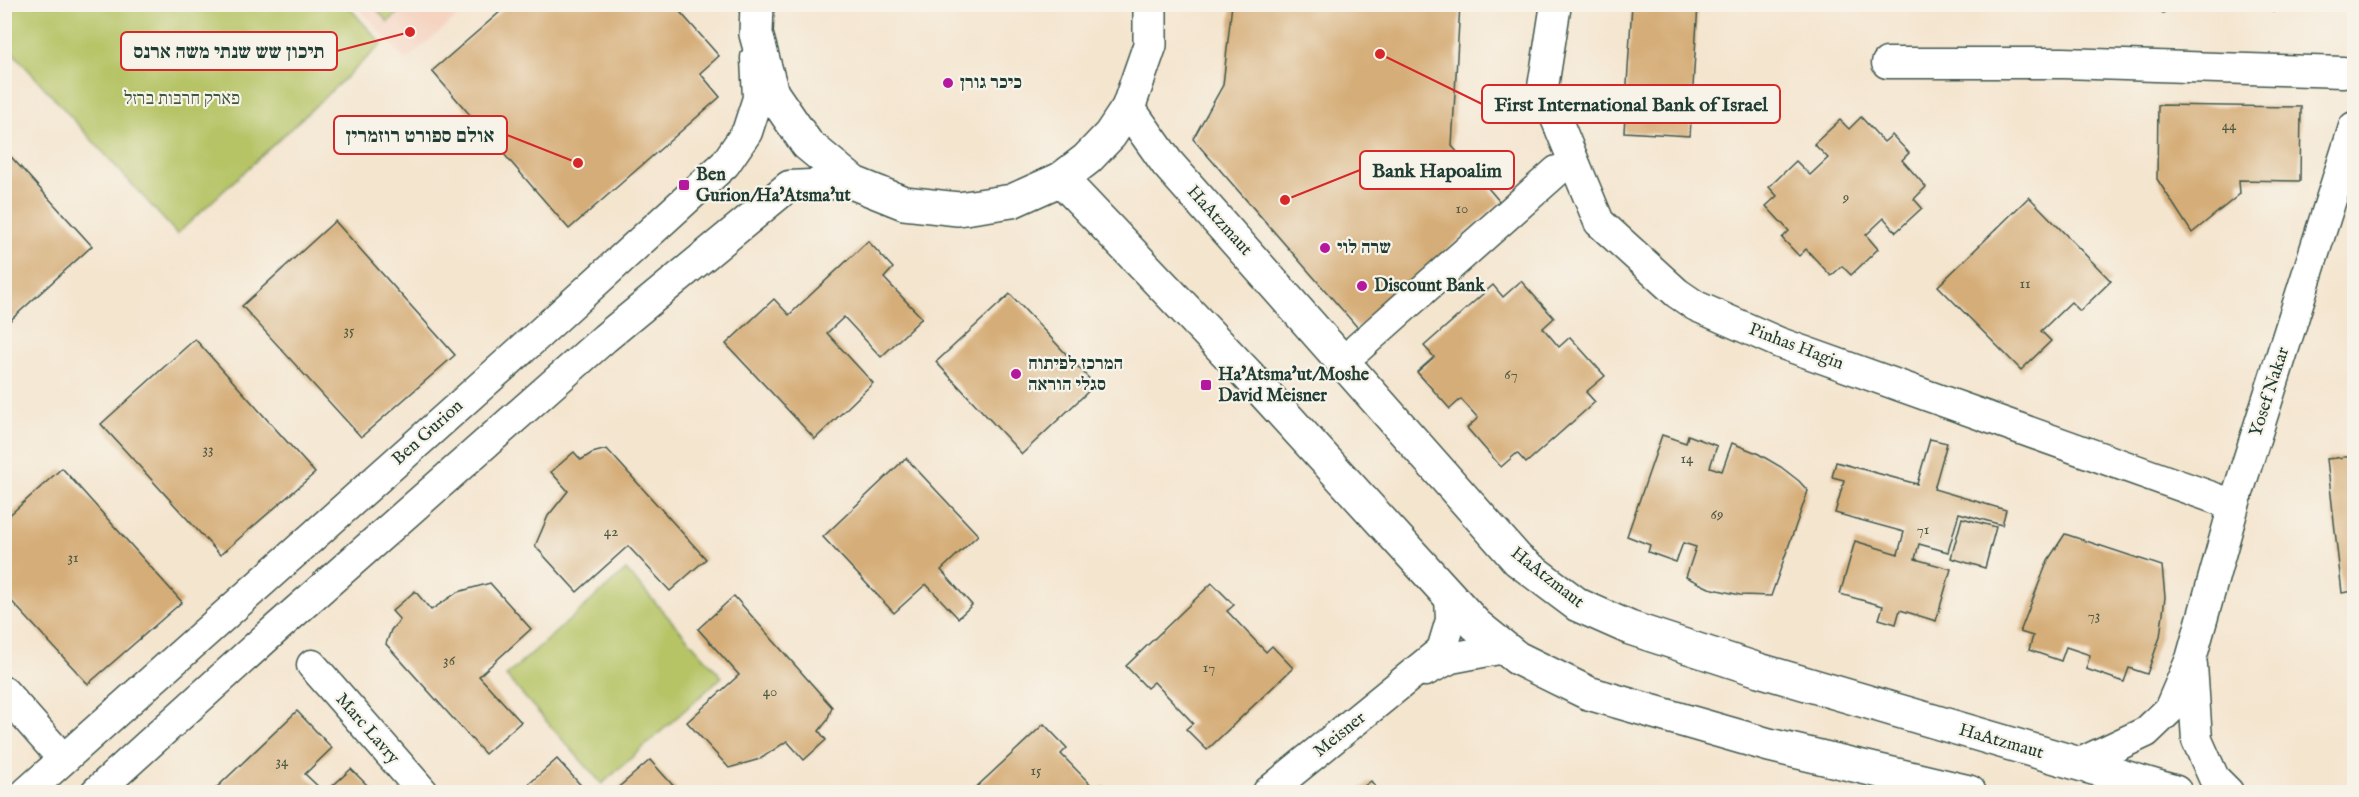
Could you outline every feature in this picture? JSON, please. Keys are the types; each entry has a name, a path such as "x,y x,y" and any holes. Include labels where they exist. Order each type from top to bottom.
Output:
{"main road":[{"path":"756,19 772,93 807,144 854,183 904,203 958,209 1012,201 1061,179 1087,159 1110,135 1128,108 1150,45 1150,4"},
{"name":"HaAtzmaut","path":"1128,108 1167,163 1518,560 1578,605 1629,628 1759,670 2175,792"},
{"path":"1061,179 1239,366 1476,625 1517,658 1588,693 1769,745 1969,792"}],"street":[{"name":"Pinhas Hagin","path":"1556,4 1543,87 1599,222 1677,293 1696,306 1780,343 2234,505"},
{"name":"Ben Gurion","path":"27,792 527,345 725,164 747,132 758,98 756,19"},
{"path":"1887,63 2063,63 2343,72"},
{"name":"Yosef Nakar","path":"2078,764 2146,732 2169,710 2191,659 2234,505 2355,127"},
{"path":"1358,348 1557,171"},
{"path":"96,792 278,627 605,338 789,186 854,183"},
{"name":"Meisner","path":"1268,792 1442,650 1451,620 1450,597"},
{"name":"Meisner","path":"1411,677 1450,658 1504,648"},
{"name":"Yosef Nakar","path":"2191,659 2198,740 2214,778 2228,792"},
{"name":"Marc Lavry","path":"312,666 423,792"},
{"path":"4,692 63,759"}],"shaded area":[{"path":"356,5 471,5 406,60"}],"green space":[{"name":"פארק חרבות ברזל","path":"346,4 382,44 177,234 5,44 5,5"},
{"path":"373,5 407,5 388,22"},
{"path":"626,570 722,677 602,784 506,676"}],"building":[{"path":"1232,4 1460,4 1452,146 1500,202 1358,328 1193,139 1223,85"},
{"path":"1632,4 1698,4 1690,136 1624,132"},
{"path":"2158,4 2177,4 2163,13"},
{"path":"2262,4 2277,4 2273,11"},
{"path":"508,5 674,5 719,56 700,73 720,97 569,229 432,71"},
{"path":"2158,105 2301,107 2300,181 2239,180 2240,194 2192,233 2157,179"},
{"path":"1861,117 1884,142 1892,135 1909,153 1902,160 1926,187 1914,199 1922,208 1896,232 1884,218 1866,235 1878,249 1851,275 1842,266 1831,276 1806,249 1799,256 1782,238 1789,231 1766,206 1777,196 1769,187 1796,161 1810,175 1828,158 1814,144 1840,120 1849,129"},
{"path":"4,149 92,246 4,326"},
{"path":"2029,197 2111,281 2080,311 2071,302 2041,331 2051,341 2021,370 1938,286"},
{"path":"335,221 455,355 361,437 242,306"},
{"path":"868,241 893,268 884,278 922,318 881,357 844,317 827,333 873,383 815,439 726,344 774,299 789,315"},
{"path":"1521,281 1554,318 1543,328 1559,347 1570,337 1605,376 1586,392 1595,402 1526,463 1517,453 1501,467 1467,428 1478,418 1461,399 1450,409 1417,372 1434,357 1424,346 1493,285 1503,297"},
{"name":"המרכז לפיתוח סגלי הוראה","path":"1010,294 1095,385 1022,454 936,362"},
{"path":"195,339 315,473 220,555 101,424"},
{"path":"1662,435 1686,443 1688,435 1717,446 1710,467 1722,471 1732,443 1757,453 1781,467 1808,491 1771,596 1740,595 1709,588 1686,577 1696,547 1683,543 1676,562 1648,552 1650,545 1627,536"},
{"path":"1930,439 1947,443 1934,489 2006,510 2002,525 1959,513 1948,552 1919,544 1915,559 1951,569 1936,621 1900,610 1896,624 1879,619 1883,606 1840,594 1855,541 1898,554 1904,532 1835,513 1844,480 1832,477 1836,462 1917,484"},
{"path":"607,449 706,559 670,591 628,546 577,592 535,546 548,516 568,491 551,472 574,452 581,460 592,453"},
{"path":"2354,456 2354,591 2342,593 2327,459"},
{"path":"906,458 978,535 941,570 972,605 958,618 926,584 894,613 823,537"},
{"path":"62,468 182,602 88,684 4,593 4,520"},
{"path":"1962,518 1996,527 1985,568 1951,558"},
{"path":"2065,534 2162,566 2165,597 2160,637 2147,674 2129,668 2124,682 2086,669 2090,655 2066,647 2061,661 2029,650 2033,636 2020,632 2048,560"},
{"path":"490,583 531,629 479,676 521,722 485,754 386,644 391,630 400,620 392,611 415,591 431,610 458,592"},
{"path":"1212,583 1234,605 1227,611 1266,652 1272,646 1293,668 1207,750 1186,729 1193,723 1154,682 1147,688 1126,666"},
{"path":"734,596 832,707 827,721 819,731 826,740 804,760 787,741 760,759 729,768 687,722 739,675 698,629"},
{"path":"297,711 332,748 305,774 324,792 212,792"},
{"path":"1044,724 1067,748 1061,754 1098,792 971,792"},
{"path":"557,759 587,792 521,791"},
{"path":"650,760 679,792 613,792"},
{"path":"351,769 374,792 326,792"},
{"path":"1371,781 1379,792 1356,792"},
{"path":"1103,786 1110,792 1098,792"}],"place":[{"name":"תיכון שש שנתי משה ארנס","path":"410,32"},
{"name":"First International Bank of Israel","path":"1380,54"},
{"name":"כיכר גורן","path":"948,83"},
{"name":"אולם ספורט רוזמרין","path":"578,163"},
{"name":"Ben Gurion/Ha'Atsma'ut","path":"684,185"},
{"name":"Bank Hapoalim","path":"1285,200"},
{"name":"שרה לוי","path":"1325,248"},
{"name":"Discount Bank","path":"1362,286"},
{"name":"המרכז לפיתוח סגלי הוראה","path":"1016,374"},
{"name":"Ha'Atsma'ut/Moshe David Meisner","path":"1206,385"}]}
